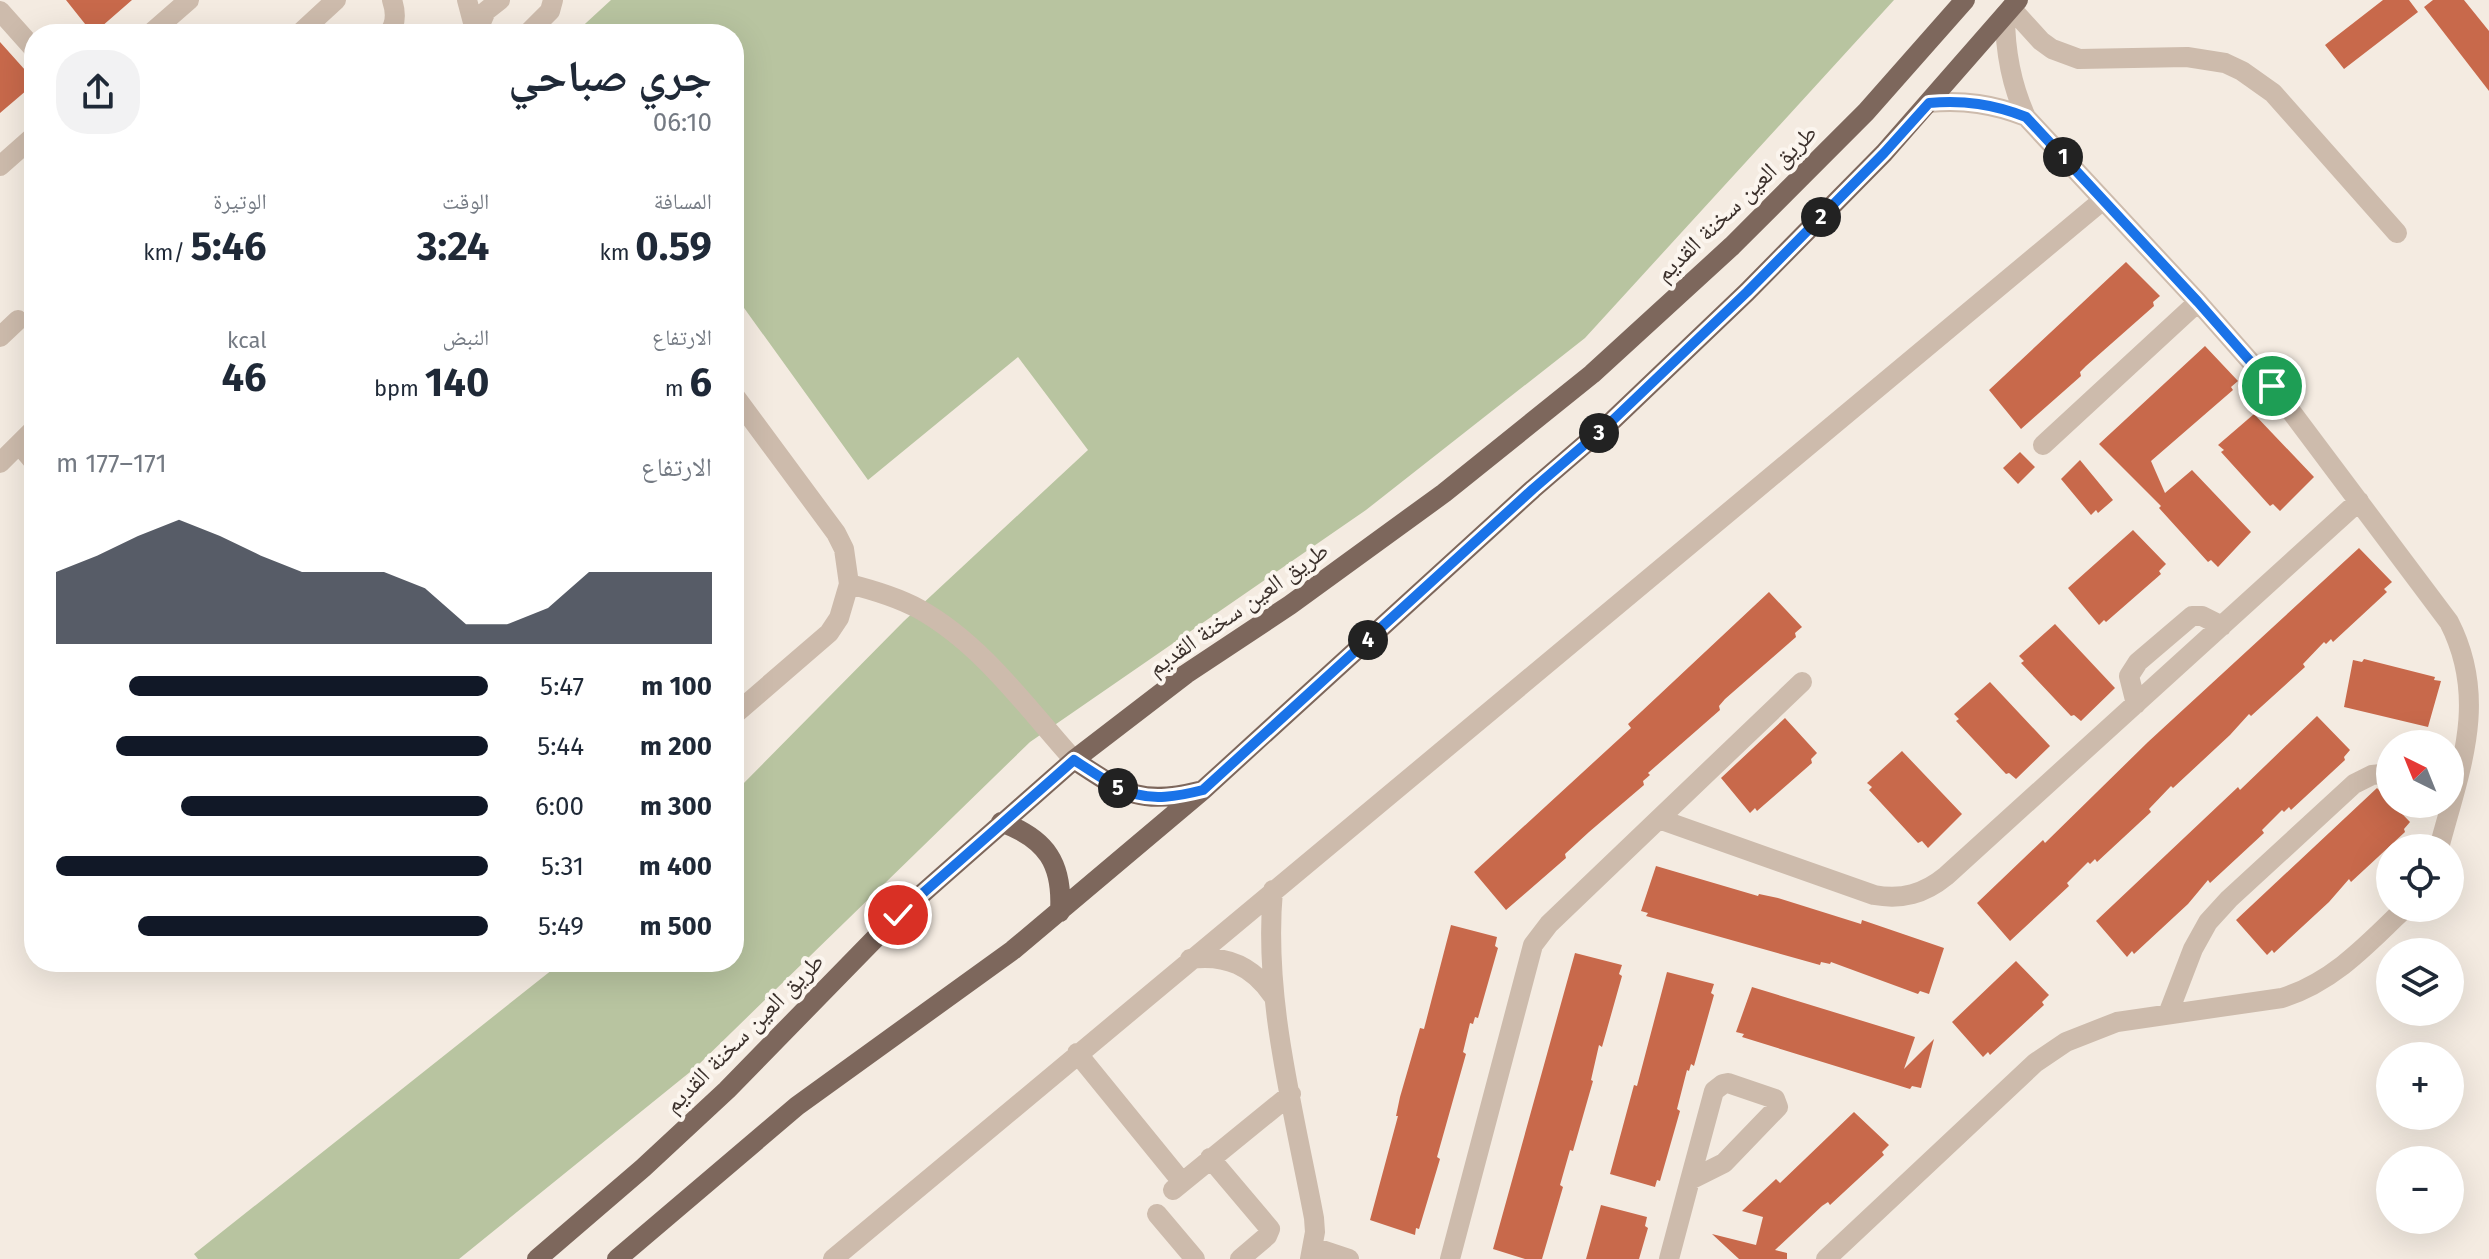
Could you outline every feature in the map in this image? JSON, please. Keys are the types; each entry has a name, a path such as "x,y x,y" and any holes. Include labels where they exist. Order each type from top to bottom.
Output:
{"main road":[{"name":"طريق العين سخنة القديم","path":"537,1259 643,1168 727,1090 898,915 1074,760 1186,674 1290,605 1444,493 1592,374 1755,224 1866,112 1965,0"},
{"path":"617,1259 797,1106 1013,950 1203,790 1613,420 1768,271 1884,153 2011,8"},
{"path":"1074,760 1124,792 1148,798 1173,798 1203,790"},
{"path":"1001,822 1024,830 1042,845 1056,865 1062,888 1060,912"}],"street":[{"path":"161,24 189,0"},
{"path":"310,24 336,0"},
{"path":"392,0 396,15 393,24"},
{"path":"467,0 473,24"},
{"path":"480,24 486,11 500,0"},
{"path":"536,24 555,4"},
{"path":"2011,8 2009,68 2026,117 2272,386 2439,606 2464,655 2470,713 2464,739"},
{"path":"2011,8 2041,41 2052,49 2079,59 2187,57 2225,63 2242,71 2273,93 2397,233"},
{"path":"0,11 24,38"},
{"path":"1929,103 1978,103 2026,117"},
{"path":"0,166 24,145"},
{"path":"833,1259 2103,200"},
{"path":"2043,445 2198,302"},
{"path":"744,409 836,533 849,566 846,601 829,633 744,706"},
{"path":"0,463 24,439"},
{"path":"19,444 24,450"},
{"path":"1659,819 1874,895 1889,897 1920,893 1946,876 2359,501"},
{"path":"849,584 888,595 920,610 947,628 997,673 1074,760"},
{"path":"2136,704 2129,676 2138,662 2192,616 2202,616 2222,626"},
{"path":"1450,1259 1533,945 1549,924 1802,682"},
{"path":"2168,1014 2199,935 2218,910 2354,784 2376,775"},
{"path":"1273,890 1270,943 1273,996 1314,1218 1312,1253 1349,1259"},
{"path":"1826,1259 2050,1052 2099,1027 2282,998 2307,989 2345,965 2390,922"},
{"path":"1190,959 1218,958 1244,967 1256,975 1273,996"},
{"path":"1077,1053 1177,1186 1291,1094"},
{"path":"1669,1259 1690,1180 1714,1091 1718,1087 1734,1084 1775,1099 1776,1111 1733,1155 1715,1170 1690,1180"},
{"path":"1210,1158 1270,1229 1267,1236 1240,1259"},
{"path":"1157,1214 1195,1259"}],"green space":[{"path":"611,0 1894,0 1585,338 1366,510 1030,742 695,1068 459,1259 198,1259 194,1254 549,972 744,972 744,783 904,621 1088,450 1018,357 868,480 744,308 744,24 585,24"}],"building":[{"path":"66,0 132,0 104,24 85,24"},
{"path":"2383,0 2409,0 2418,12 2344,69 2325,45"},
{"path":"2433,0 2464,0 2489,31 2489,91 2424,7"},
{"path":"0,42 24,69 24,93 0,113"},
{"path":"2126,262 2160,296 2153,302 2154,306 2021,429 1989,390"},
{"path":"2205,346 2238,381 2231,387 2233,390 2151,461 2165,493 2192,470 2251,532 2218,567 2211,560 2208,562 2159,508 2161,506 2099,444"},
{"path":"2254,414 2314,477 2280,511 2273,504 2270,506 2218,445"},
{"path":"2020,452 2035,467 2018,484 2003,468"},
{"path":"2080,460 2113,500 2091,515 2061,479"},
{"path":"2133,530 2166,564 2159,571 2161,574 2099,625 2068,588"},
{"path":"2359,548 2392,582 2384,589 2387,592 2333,642 2331,639 2326,644 2324,642 2303,664 2305,667 2251,716 2249,714 2173,788 2171,786 2149,809 2151,812 2097,862 2095,859 2090,864 2088,862 2067,883 2069,886 2010,941 1977,903"},
{"path":"1769,592 1802,627 1795,633 1796,637 1648,773 1650,775 1643,781 1644,785 1506,910 1474,872 1631,728 1628,724"},
{"path":"2055,624 2115,688 2081,721 2071,716 2021,663 2024,661 2019,656"},
{"path":"2364,659 2441,681 2428,727 2344,707 2353,660 2362,662"},
{"path":"1990,682 2050,746 2016,779 2006,774 1956,721 1959,719 1954,714"},
{"path":"2317,716 2350,750 2345,760 2291,810 2289,807 2284,812 2282,810 2262,830 2264,833 2210,883 2208,880 2188,904 2127,957 2096,921"},
{"path":"1785,718 1817,753 1811,759 1812,763 1757,811 1755,808 1750,813 1721,778"},
{"path":"1902,751 1962,814 1928,848 1922,841 1918,843 1869,790 1872,787 1867,783"},
{"path":"2376,789 2376,818 2406,818 2410,822 2403,834 2376,834 2376,859 2351,882 2349,879 2274,953 2272,950 2267,955 2236,920"},
{"path":"1656,866 1758,896 1778,898 1861,924 1862,920 1944,948 1929,994 1920,991 1918,994 1831,962 1821,962 1820,965 1646,916 1648,913 1641,911"},
{"path":"1451,925 1497,937 1495,946 1498,948 1478,1018 1475,1017 1473,1024 1470,1023 1463,1052 1466,1054 1437,1157 1440,1159 1415,1235 1370,1220 1398,1116 1400,1097 1420,1028 1424,1029"},
{"path":"1575,953 1622,965 1619,974 1622,976 1602,1047 1599,1045 1593,1081 1573,1151 1570,1150 1560,1185 1563,1187 1542,1259 1525,1259 1493,1249"},
{"path":"2016,961 2049,995 2042,1002 2044,1005 1990,1055 1988,1052 1983,1057 1952,1022"},
{"path":"1667,972 1714,984 1711,993 1714,995 1694,1066 1691,1064 1687,1070 1677,1109 1680,1111 1660,1181 1657,1180 1655,1187 1610,1174"},
{"path":"1752,987 1915,1037 1904,1069 1934,1039 1921,1088 1912,1086 1910,1089 1742,1037 1744,1034 1736,1032"},
{"path":"1854,1112 1889,1145 1882,1152 1884,1155 1830,1205 1828,1202 1822,1206 1775,1250 1787,1253 1787,1259 1739,1259 1712,1234 1756,1245 1763,1217 1742,1211 1776,1179 1780,1183"},
{"path":"1601,1205 1647,1217 1645,1226 1648,1228 1639,1259 1586,1259"}],"route":[{"path":"898,915 1074,760 1124,792 1148,798 1173,798 1203,790 1613,420 1747,292 1929,103 1988,104 2026,117 2272,386"}]}
